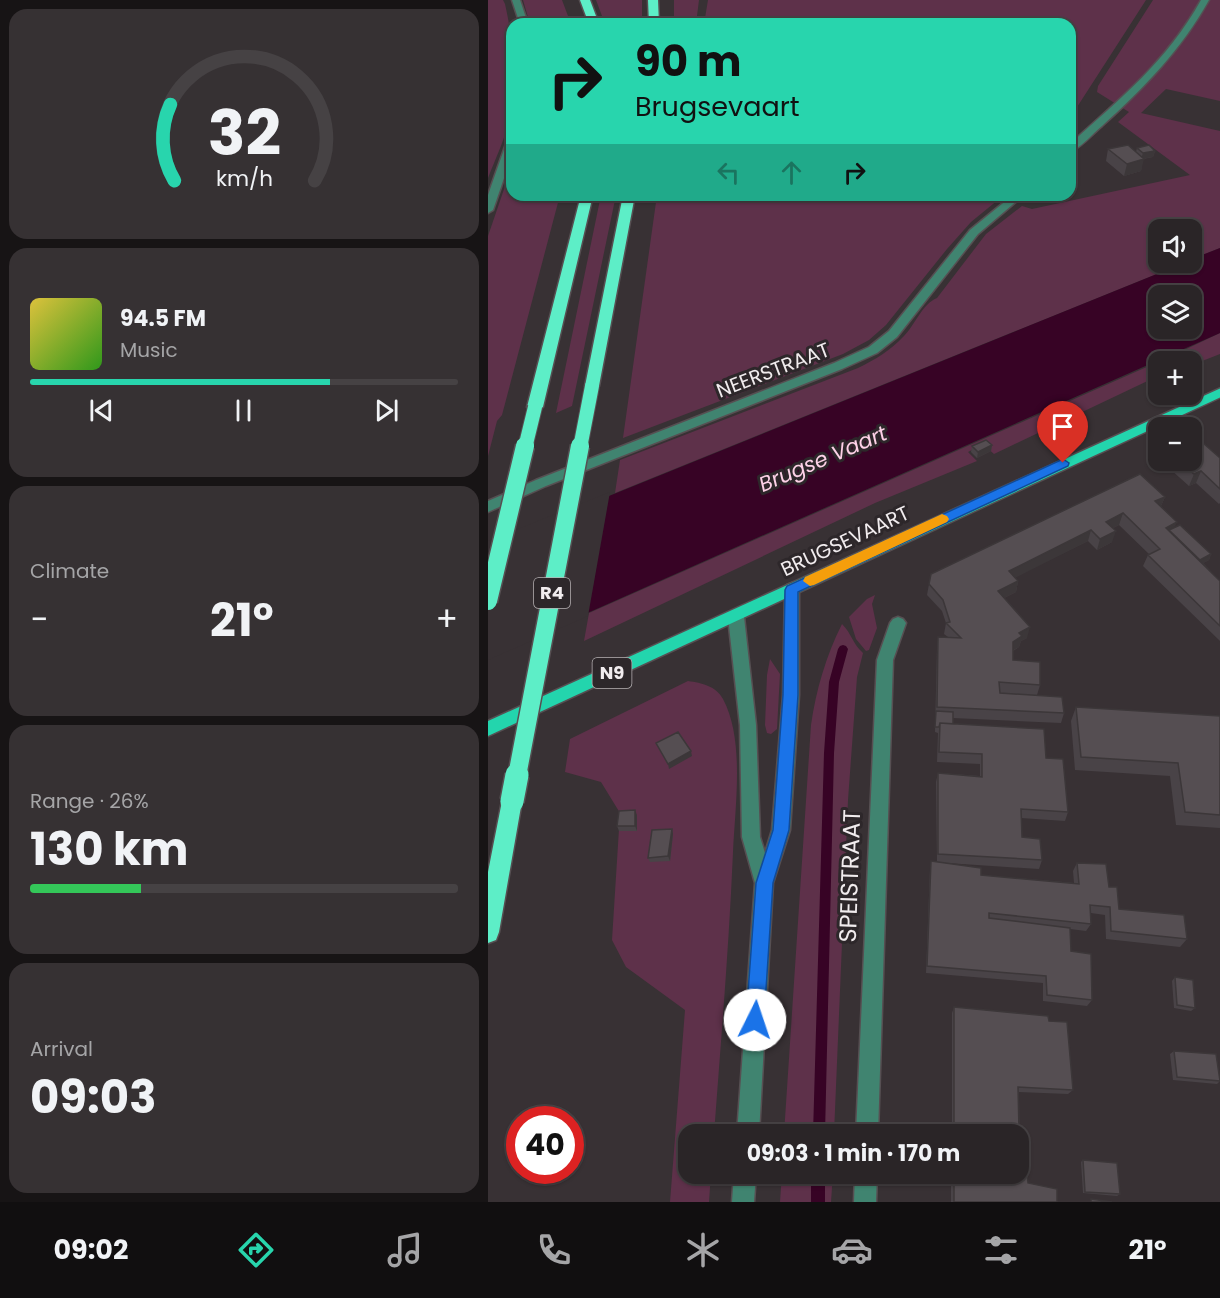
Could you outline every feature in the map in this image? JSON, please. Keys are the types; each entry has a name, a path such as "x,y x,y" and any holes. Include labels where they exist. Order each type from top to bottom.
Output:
{"highway":[{"path":"585,0 592,18"},
{"path":"653,0 654,18"},
{"path":"488,601 586,201"},
{"name":"R4","path":"488,932 628,201"}],"main road":[{"name":"BRUGSEVAART","path":"488,729 736,617 1220,392"}],"street":[{"path":"516,0 522,18"},
{"path":"1076,144 1165,63 1187,34 1205,1"},
{"path":"488,210 506,158"},
{"name":"NEERSTRAAT","path":"488,507 541,483 838,366 873,350 899,327 974,232 1012,201"},
{"path":"749,1124 764,883 781,830 791,695 791,590"},
{"path":"736,617 748,725 751,837 764,883"},
{"name":"SPEISTRAAT","path":"867,1124 885,660 898,623"},
{"path":"743,1202 744,1184"},
{"path":"864,1202 865,1184"}],"shaded area":[{"path":"488,0 503,0 507,18 506,131 488,178"},
{"path":"523,0 562,0 569,18 528,18"},
{"path":"596,0 642,0 642,18 603,18"},
{"path":"674,0 699,0 697,18 674,18"},
{"path":"708,0 1146,0 1076,109 1076,18 705,18"},
{"path":"1153,0 1220,0 1220,101 1166,89 1141,113 1220,131 1220,248 1202,255 1202,219 1148,219 1148,273 1159,273 615,493 620,460 858,368 882,354 904,336 927,305 937,298 986,234 1022,206 1032,209 1076,201 1190,175 1118,122 1129,112 1097,92 1098,86"},
{"path":"506,184 506,201 558,201 502,415 497,421 488,456 488,236"},
{"path":"600,201 615,201 572,406 556,413"},
{"path":"656,201 997,201 971,222 886,325 869,340 843,354 623,438"},
{"path":"1220,333 1220,354 1202,361 1202,351 1182,351"},
{"path":"1148,366 1148,381 994,454 983,444 968,452 977,461 875,503 584,641 589,613"},
{"path":"875,595 872,604 877,628 869,650 866,651 856,639 849,617 867,599"},
{"path":"842,624 863,653 857,677 848,800 834,1124 785,1124 811,725 822,673"},
{"path":"770,659 780,674 777,729 771,734 767,733 765,725"},
{"path":"688,681 717,691 730,715 736,753 737,794 715,1124 678,1124 678,1184 710,1184 709,1202 670,1202 685,1010 626,967 612,940 620,813 601,782 565,772 570,739"},
{"path":"781,1184 832,1184 831,1202 780,1202"}],"water":[{"name":"Brugse Vaart","path":"1220,248 1220,333 1179,351 1148,351 1148,365 488,657 488,545 1159,273 1202,273 1202,255"}],"pier":[{"path":"610,492 588,616 488,660 488,541"}],"building":[{"path":"1128,145 1144,159 1127,164 1108,149"},
{"path":"1149,145 1155,151 1143,153 1137,148"},
{"path":"986,440 992,445 978,452 972,446"},
{"path":"1202,444 1220,458 1220,489 1201,471"},
{"path":"1140,474 1165,497 1155,501 1177,522 1166,528 1220,581 1220,626 1148,555 1160,549 1123,513 1106,522 1116,531 1100,539 1091,530 1009,571 1018,581 998,591 1030,627 1019,633 1022,636 1013,642 1013,660 1040,662 1040,685 999,682 1000,693 1062,697 1064,713 937,707 938,637 961,638 946,623 950,622 943,600 929,584 931,574"},
{"path":"1180,525 1211,554 1200,560 1169,530"},
{"path":"1076,707 1220,716 1220,815 1185,812 1178,763 1081,757"},
{"path":"936,711 953,712 953,724 940,723 939,727 935,727"},
{"path":"940,723 1044,729 1046,758 1063,759 1068,812 1021,809 1022,837 1040,839 1042,860 938,854 938,773 982,777 982,754 939,752"},
{"path":"678,732 691,751 668,764 656,743"},
{"path":"635,810 635,826 617,826 619,811"},
{"path":"672,829 668,856 648,858 652,830"},
{"path":"931,861 981,868 981,875 1079,884 1077,863 1106,864 1109,887 1117,887 1119,909 1184,915 1187,939 1111,931 1110,907 1090,905 1091,924 989,913 989,918 1070,928 1071,951 1091,954 1092,1000 1047,995 1046,976 927,966"},
{"path":"1175,977 1193,980 1195,1008 1177,1005"},
{"path":"954,1007 1048,1016 1049,1021 1067,1022 1073,1090 1018,1087 1019,1124 954,1124"},
{"path":"1174,1051 1216,1054 1220,1081 1177,1077"},
{"path":"1083,1160 1117,1163 1120,1194 1085,1192"},
{"path":"1029,1183 1057,1189 1057,1202 954,1202 954,1184"},
{"path":"1091,1199 1112,1202 1091,1202"}],"waterway":[{"path":"819,1124 829,753 834,682 843,649"},
{"path":"818,1184 818,1202"}],"slow traffic":[{"path":"810,581 942,519"}],"route":[{"path":"755,1020 764,883 781,830 791,695 791,590 1063,463"}]}
